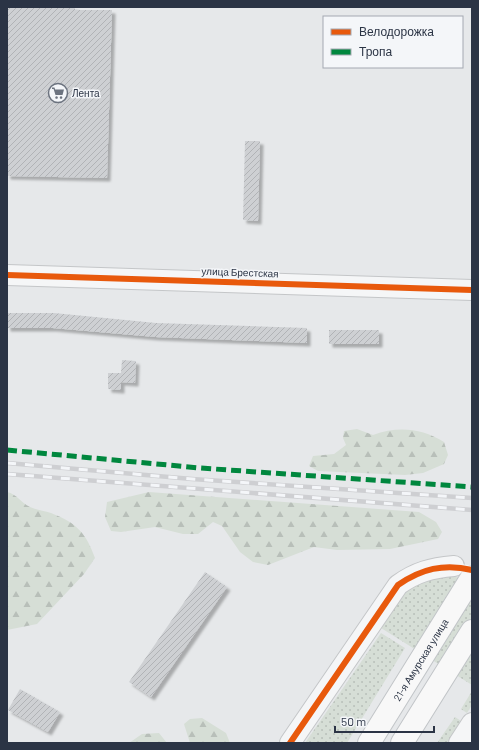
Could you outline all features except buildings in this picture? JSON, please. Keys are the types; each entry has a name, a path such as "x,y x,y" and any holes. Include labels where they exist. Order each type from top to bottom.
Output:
{"main road":[{"name":"21-я Амурская улица","path":"369,743 415,668 463,572"},
{"path":"402,743 472,631"}],"street":[{"name":"улица Брестская","path":"7,276 472,290"},
{"path":"290,743 398,586 418,572 434,568 463,572"},
{"path":"459,743 472,723"}],"green space":[{"path":"357,429 373,435 391,430 418,431 444,442 448,455 444,464 423,473 405,475 318,471 309,466 313,456 334,454 346,445 343,438 344,431"},
{"path":"7,492 14,495 30,507 51,513 74,525 84,535 95,558 84,574 37,624 7,630"},
{"path":"149,492 419,512 436,522 442,532 438,539 390,549 337,550 314,547 268,565 253,562 240,552 222,526 213,522 198,534 183,534 155,527 121,532 111,531 105,517 107,502"},
{"path":"444,575 456,577 472,584 472,685 381,628 401,595 415,584"},
{"path":"381,633 405,648 347,743 305,743"},
{"path":"472,691 472,705 467,713 461,709"},
{"path":"455,717 461,721 447,743 437,743"},
{"path":"202,718 226,733 230,743 190,743 184,724 190,719"},
{"path":"159,733 167,743 129,743 142,734"}],"railway":[{"path":"7,463 192,479 472,498"},
{"path":"7,474 472,510"}],"marked path":[{"path":"7,450 200,468 472,487"}],"cycle path":[{"path":"7,275 472,290"},
{"path":"290,743 398,585 424,571 442,567 472,570"}],"place":[{"name":"Лента","path":"58,93"}]}
